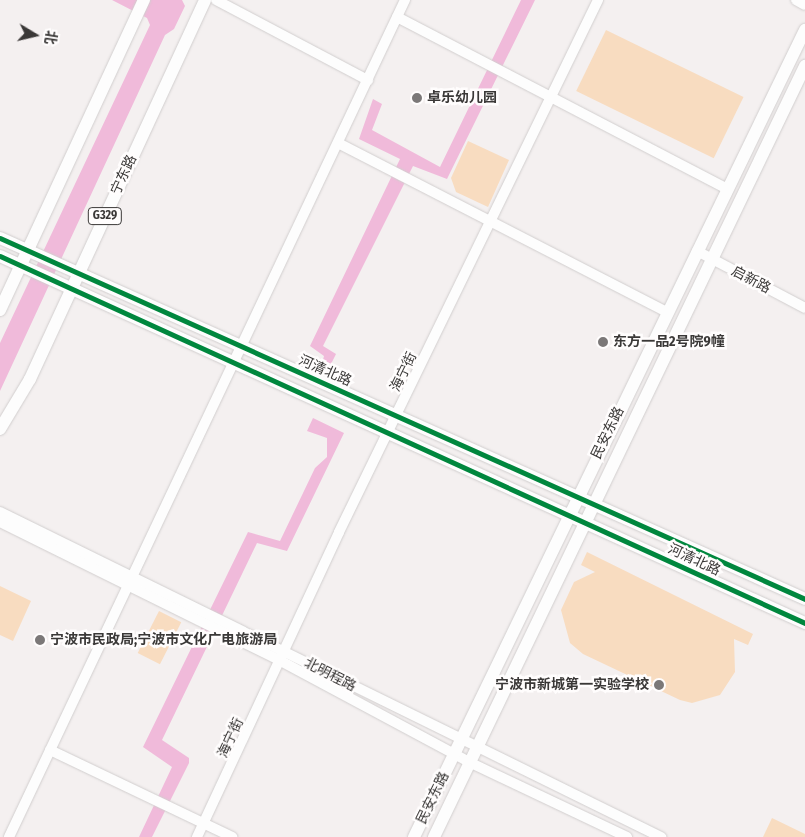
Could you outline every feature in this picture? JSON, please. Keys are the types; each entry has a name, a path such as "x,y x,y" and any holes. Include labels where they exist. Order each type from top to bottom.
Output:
{"main road":[{"path":"0,310 26,250 144,0"},
{"name":"宁东路","path":"0,429 30,379 205,0"},
{"name":"民安东路","path":"414,837 577,496 805,30"},
{"name":"民安东路","path":"434,837 593,501 805,66"},
{"name":"河清北路","path":"0,238 577,496 593,501 805,599"},
{"name":"河清北路","path":"0,256 805,624"}],"street":[{"path":"216,0 368,80"},
{"path":"9,837 131,583 405,0"},
{"name":"海宁街","path":"197,837 395,415 598,0"},
{"path":"796,0 805,5"},
{"path":"397,17 727,189"},
{"path":"338,143 667,312"},
{"name":"启新路","path":"697,251 805,308"},
{"name":"北明程路","path":"0,512 131,583"},
{"name":"北明程路","path":"0,522 661,837"},
{"name":"北明程路","path":"282,655 469,762 627,837"},
{"path":"50,750 232,837"}],"shaded area":[{"path":"112,0 182,0 185,6 174,29 165,35 0,391 0,343 150,25 147,18"},
{"path":"521,0 535,0 447,179 413,166 323,346 336,354 331,364 323,360 324,356 310,346 400,159 359,139 373,99 382,104 372,130 440,167"},
{"path":"606,30 744,97 714,158 576,91"},
{"path":"468,141 509,160 488,207 456,192 451,178"},
{"path":"313,418 344,433 287,551 257,543 162,740 189,758 189,763 152,837 139,837 172,767 143,747 248,532 280,541 315,468 327,457 327,438 307,431"},
{"path":"587,552 753,634 748,645 734,639 735,672 720,695 692,703 680,700 583,654 570,643 561,610 574,582 595,572 581,565"},
{"path":"0,586 31,601 13,641 0,635"},
{"path":"159,611 181,622 160,664 138,653"},
{"path":"772,818 805,834 805,837 763,837"}],"cycle path":[{"path":"0,238 805,599"},
{"path":"0,256 805,623"}],"place":[{"name":"卓乐幼儿园","path":"417,98"},
{"name":"东方一品2号院9幢","path":"603,342"},
{"name":"宁波市民政局;宁波市文化广电旅游局","path":"40,640"},
{"name":"宁波市新城第一实验学校","path":"659,685"}]}
